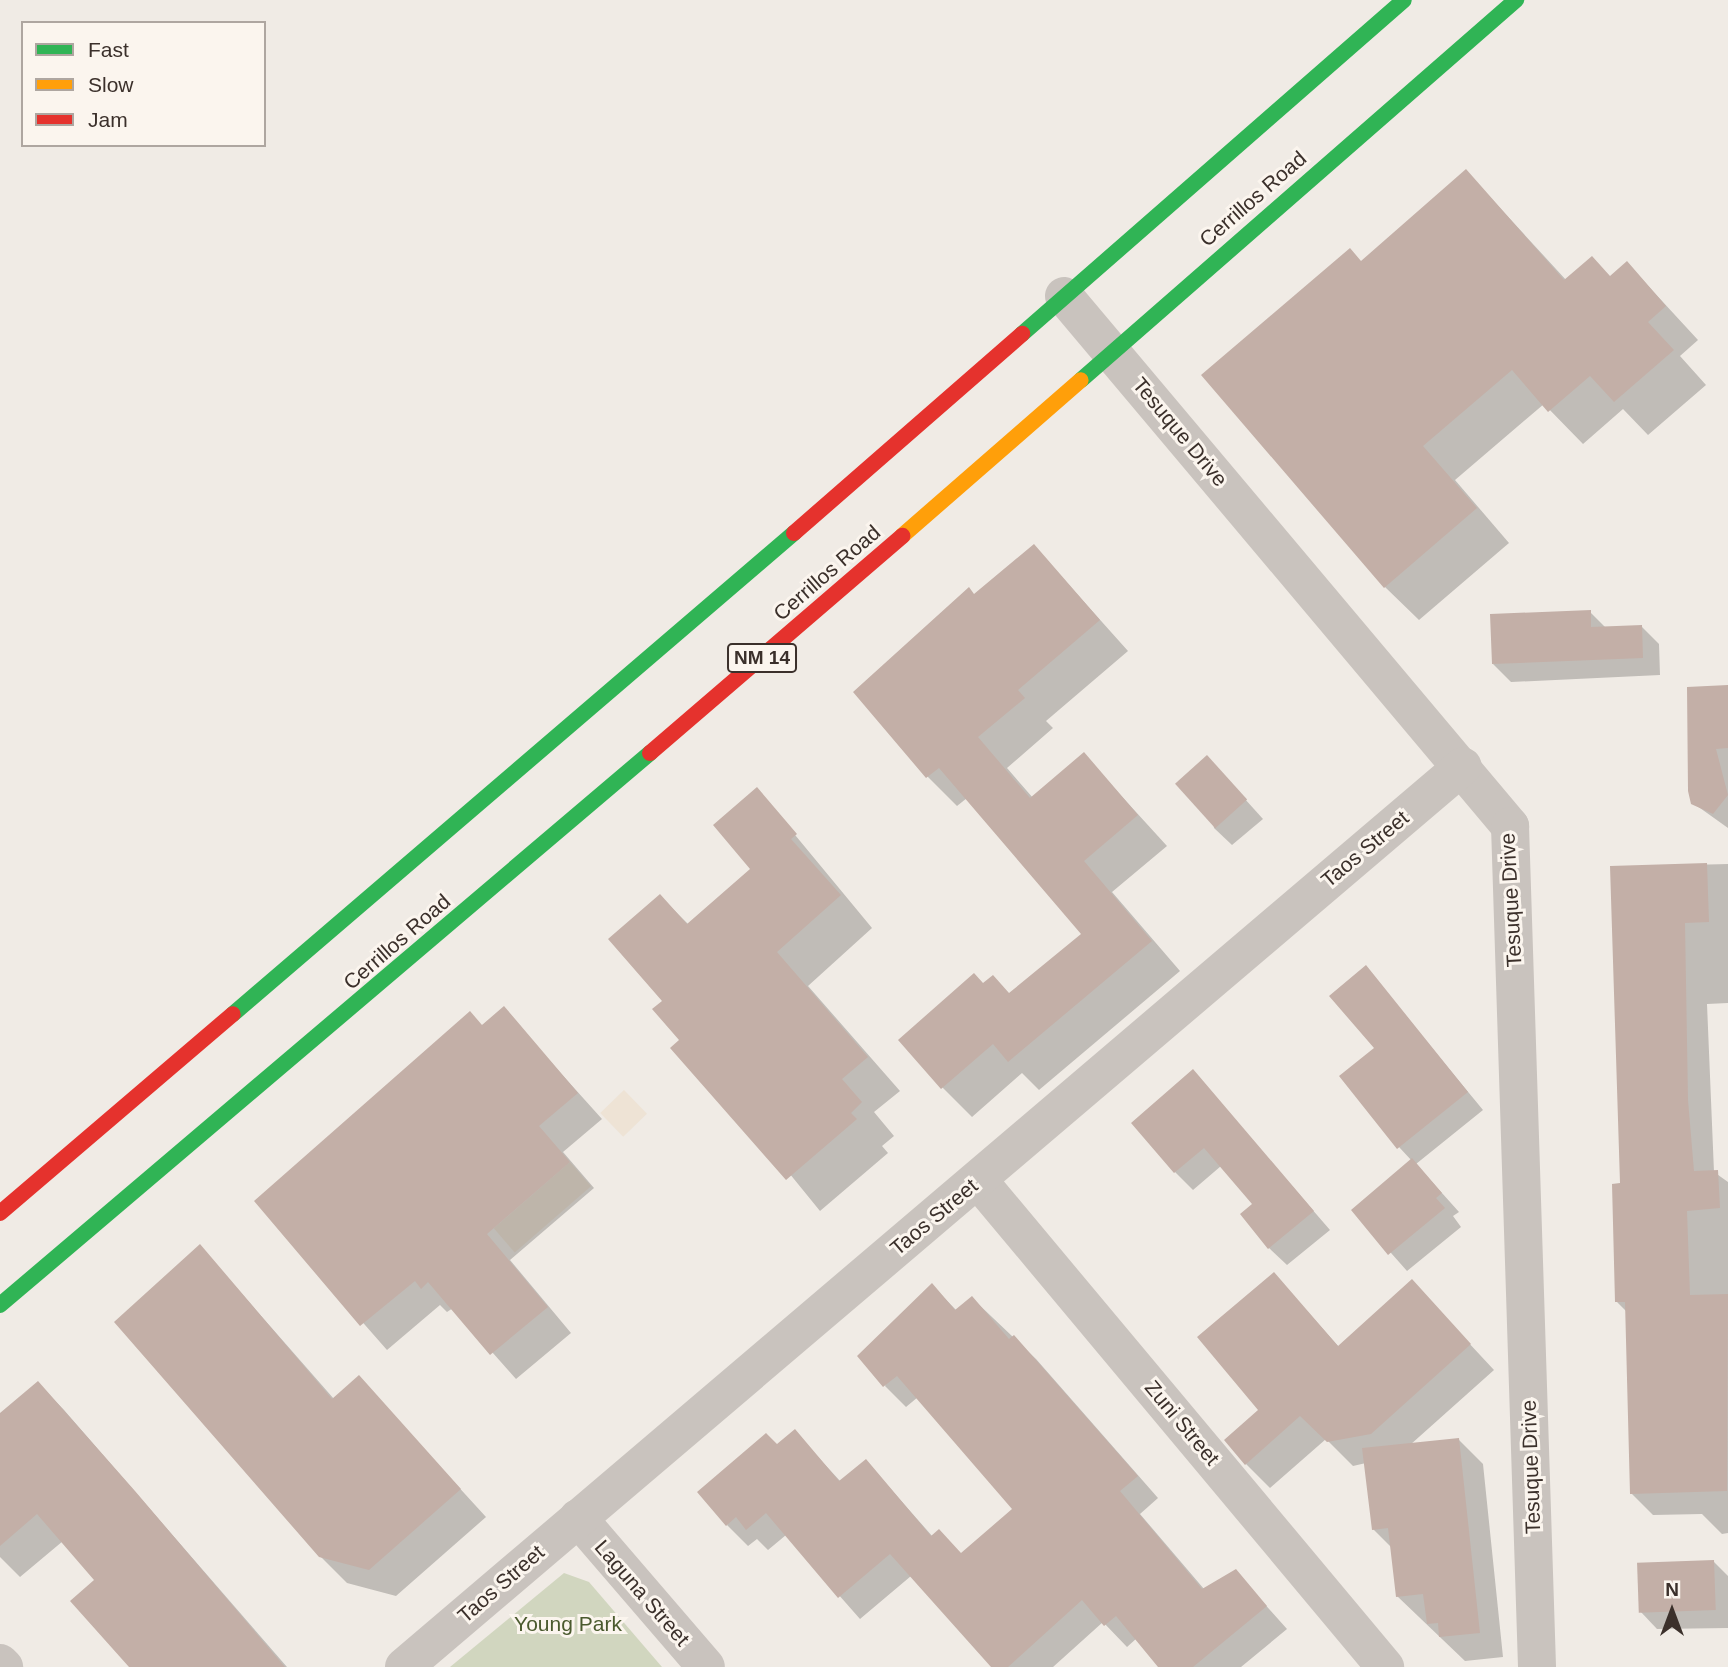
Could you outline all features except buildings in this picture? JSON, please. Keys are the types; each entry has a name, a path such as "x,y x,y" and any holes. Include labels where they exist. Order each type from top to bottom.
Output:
{"main road":[{"path":"0,1213 674,638 1404,0"},
{"name":"Cerrillos Road","path":"0,1306 745,673 1111,350 1516,0"}],"street":[{"name":"Tesuque Drive","path":"1064,296 1463,766 1510,826 1537,1667"},
{"name":"Taos Street","path":"404,1667 1463,766"},
{"name":"Zuni Street","path":"978,1180 1385,1667"},
{"name":"Laguna Street","path":"578,1518 706,1667"},
{"path":"0,1663 4,1667"}],"green space":[{"name":"Young Park","path":"564,1573 589,1582 662,1667 450,1667"}],"shaded area":[{"path":"624,1090 647,1114 623,1137 600,1113"},
{"path":"570,1162 591,1186 515,1252 494,1228"}],"traffic: fast":[{"path":"1022,334 1404,0"},
{"path":"1081,380 1516,0"},
{"path":"233,1014 794,533"},
{"path":"0,1305 650,753"}],"traffic: slow":[{"path":"902,536 1081,380"}],"traffic: jam":[{"path":"794,533 1022,334"},
{"path":"650,753 902,536"},
{"path":"0,1213 233,1014"}]}
